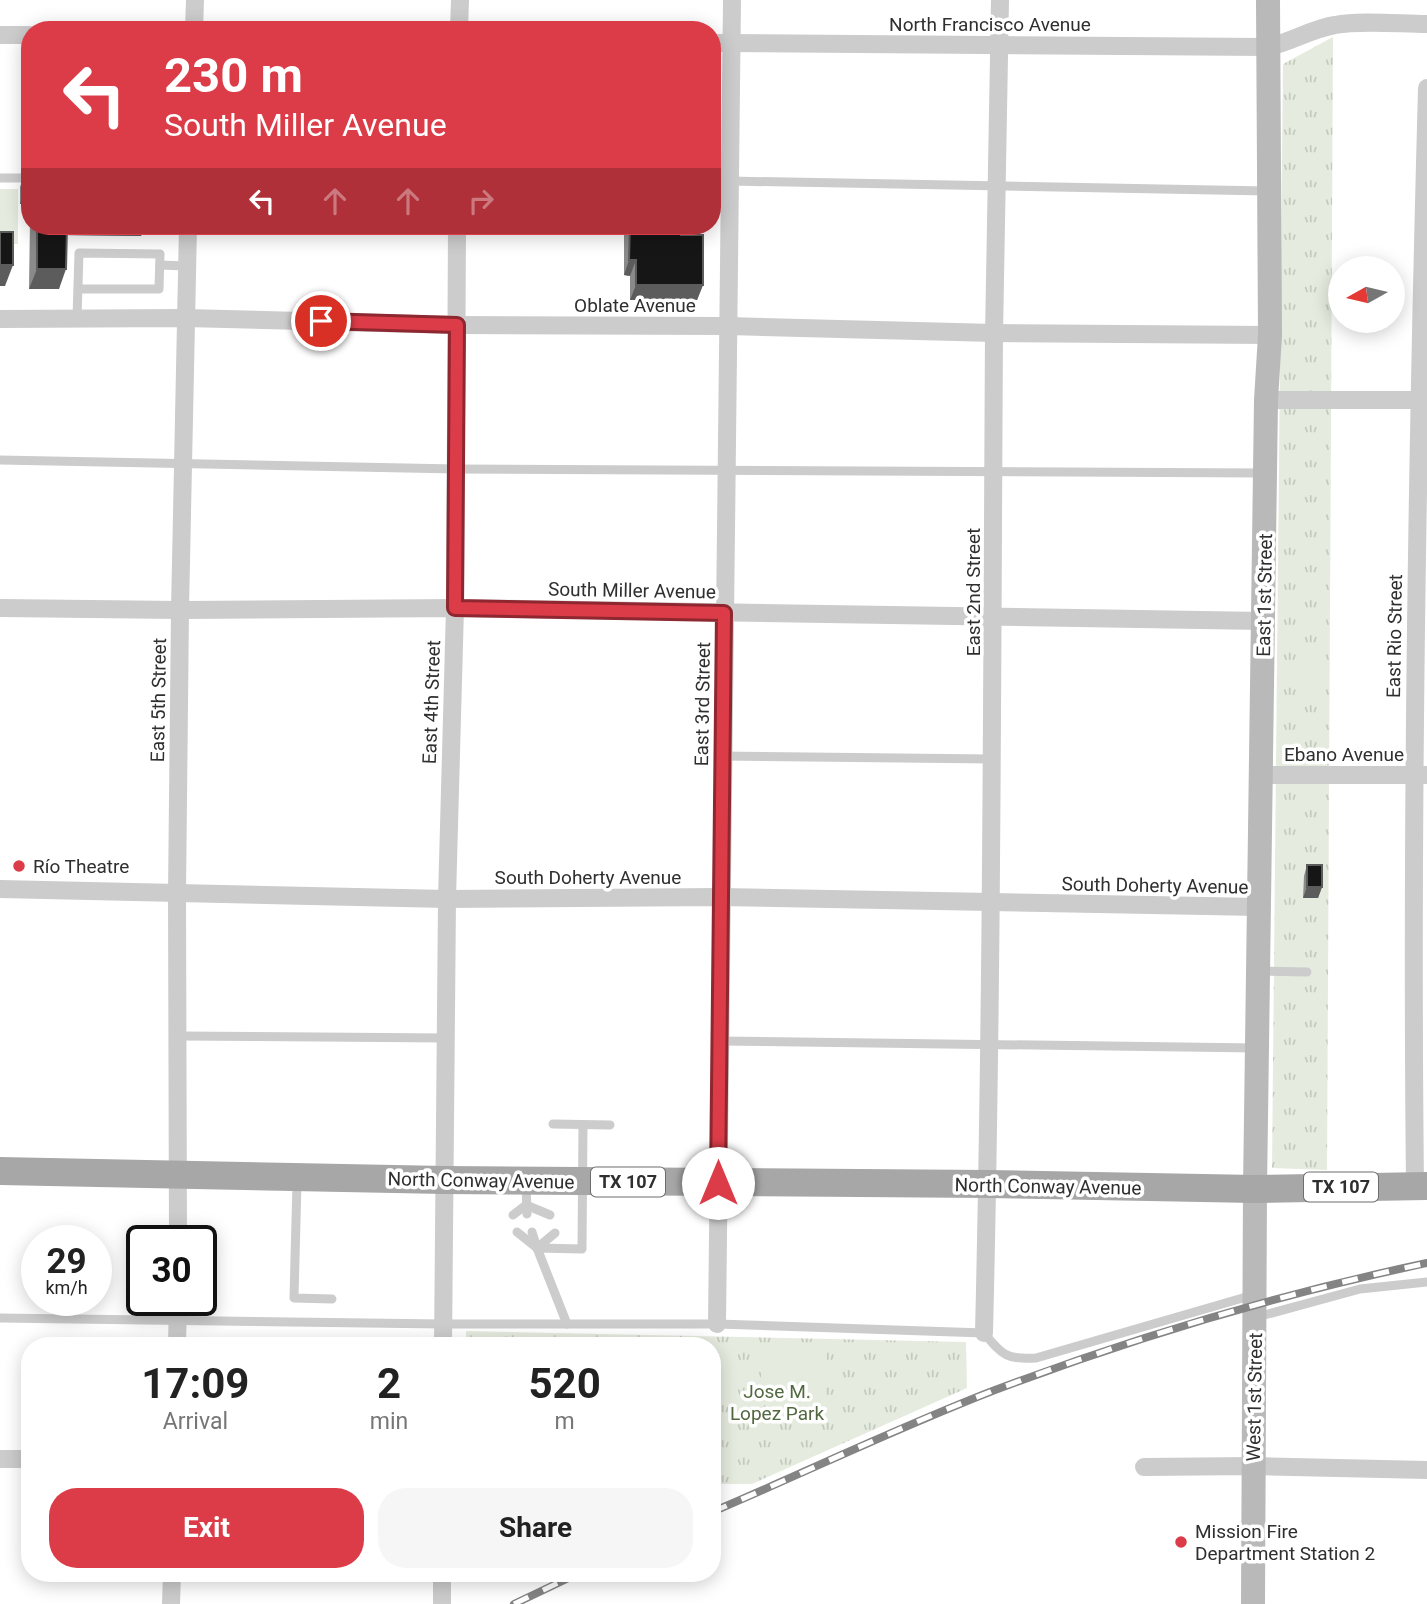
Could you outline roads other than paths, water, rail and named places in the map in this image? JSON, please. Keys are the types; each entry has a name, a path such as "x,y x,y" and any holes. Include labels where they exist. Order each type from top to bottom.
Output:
{"main road":[{"name":"North Conway Avenue","path":"0,1171 445,1180 526,1200 582,1181 1255,1189"},
{"name":"TX 107","path":"1255,1189 1421,1185"}],"street":[{"path":"194,21 195,0"},
{"path":"459,21 460,0"},
{"name":"East 3rd Street","path":"717,1324 732,0"},
{"name":"East 2nd Street","path":"984,1333 988,1184 1000,0"},
{"name":"East 1st Street","path":"1255,1189 1266,400 1270,335 1268,0"},
{"name":"North Francisco Avenue","path":"721,43 1268,47 1287,43 1315,29 1338,24 1427,24"},
{"path":"0,35 21,35"},
{"name":"East Rio Street","path":"1421,1185 1421,589 1427,88"},
{"name":"East 5th Street","path":"178,1225 177,894 188,235"},
{"name":"East 4th Street","path":"443,1337 447,899 455,608 457,235"},
{"name":"Oblate Avenue","path":"0,319 185,318 457,325 729,326 995,333 1270,335"},
{"path":"1266,400 1423,400"},
{"name":"South Miller Avenue","path":"0,608 455,608 1263,621"},
{"name":"Ebano Avenue","path":"1261,775 1420,775"},
{"name":"South Doherty Avenue","path":"0,889 447,899 720,897 1259,907"},
{"name":"West 1st Street","path":"1253,1604 1255,1189"},
{"path":"177,1337 178,1316"},
{"path":"0,1459 21,1460"},
{"path":"1144,1467 1253,1466 1427,1470"},
{"path":"171,1604 172,1582"},
{"path":"442,1582 442,1604"}],"lane":[{"path":"0,178 21,178"},
{"path":"730,181 1269,191"},
{"path":"77,318 79,253 160,254 159,289 78,289"},
{"path":"160,265 187,266"},
{"path":"0,460 456,469 1265,473"},
{"path":"722,756 992,759"},
{"path":"1259,971 1307,972"},
{"path":"178,1036 446,1038"},
{"path":"719,1041 1257,1048"},
{"path":"553,1124 611,1125"},
{"path":"517,1232 537,1248 582,1249 583,1125"},
{"path":"297,1177 294,1298 332,1299"},
{"path":"513,1215 526,1200 550,1215"},
{"path":"532,1232 568,1324"},
{"path":"537,1248 555,1233"},
{"path":"0,1318 443,1324 717,1324 984,1333 1001,1353 1019,1359 1036,1358 1255,1306 1360,1289 1427,1282"}],"railway":[{"path":"721,1508 923,1419 1048,1371 1209,1318 1317,1288 1427,1263"},
{"path":"514,1604 560,1582"}],"place":[{"name":"Río Theatre","path":"19,866"},
{"name":"Mission Fire Department Station 2","path":"1181,1542"}],"park label":[{"name":"Jose M. Lopez Park","path":"777,1402"}]}
